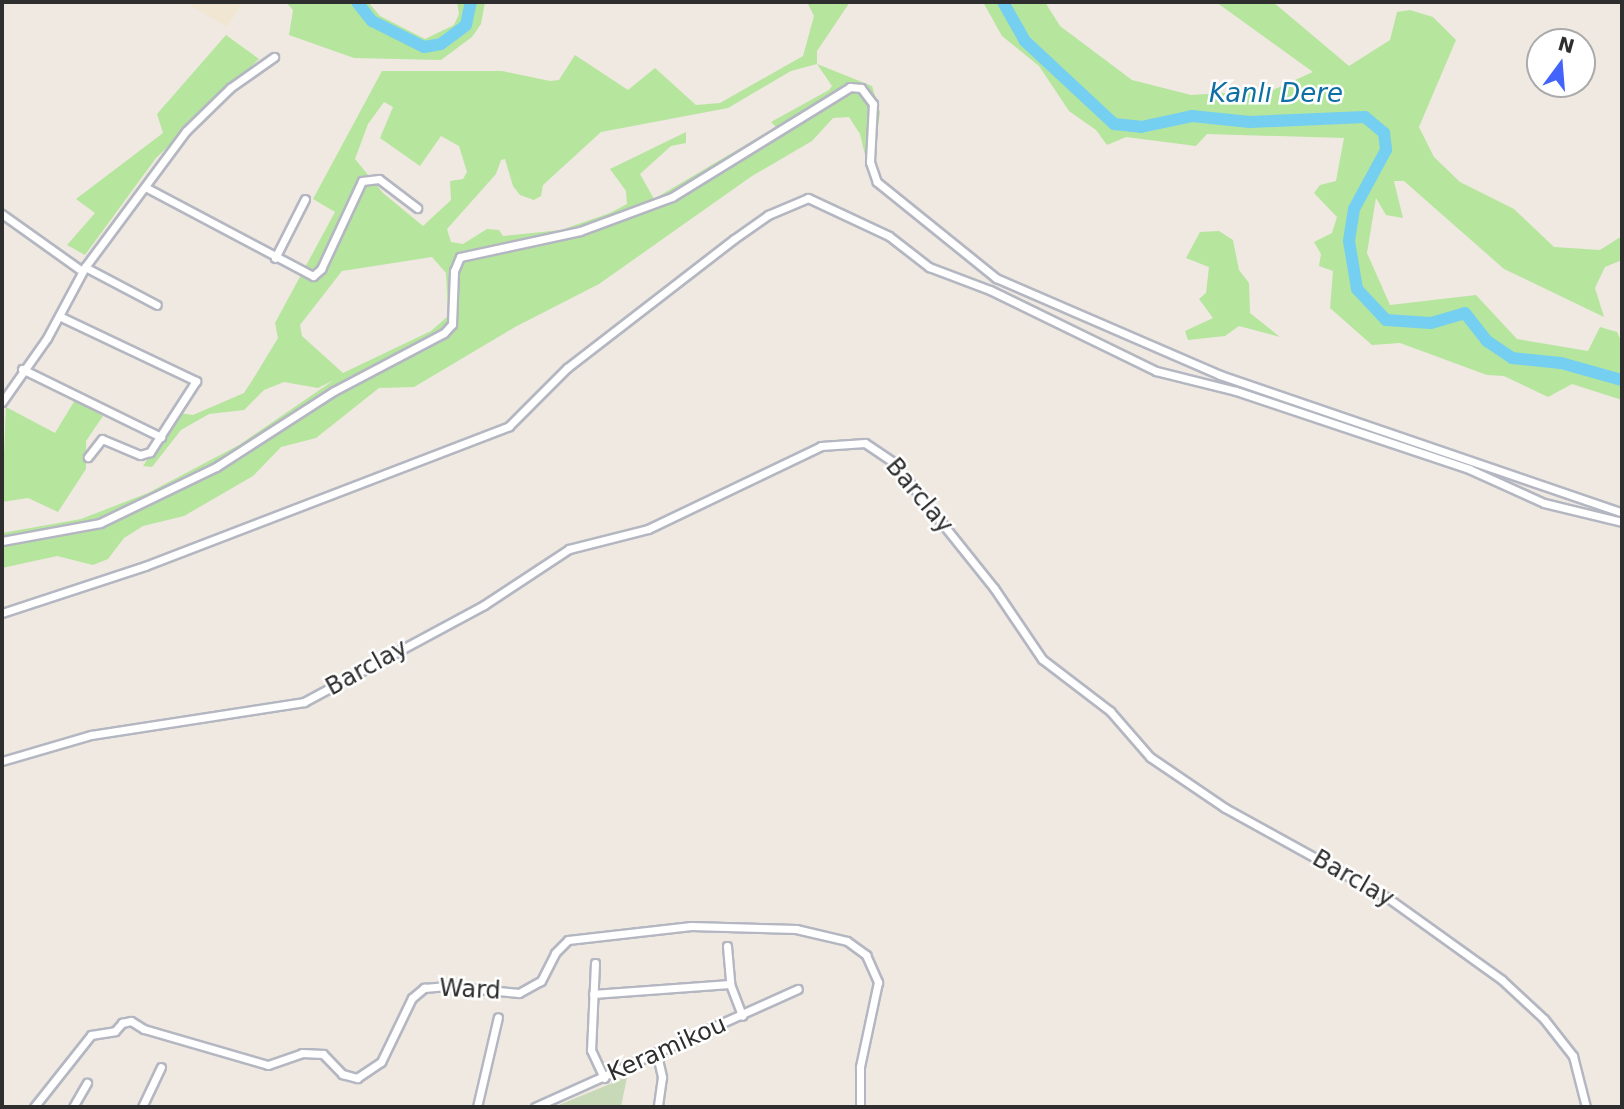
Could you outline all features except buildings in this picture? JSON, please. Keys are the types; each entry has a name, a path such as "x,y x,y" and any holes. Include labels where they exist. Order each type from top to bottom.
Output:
{"street":[{"path":"2,402 59,316 83,269 148,188 186,131 230,89 274,57"},
{"path":"2,541 100,523 216,467 334,391 444,334 452,324 454,271 460,257 580,230 672,197 850,87 861,88 873,104 870,162 877,182 996,278 1220,375 1622,513"},
{"path":"148,188 304,274 313,276 321,269 362,181 379,179 417,208"},
{"path":"2,613 145,566 509,426 567,368 734,239 768,215 808,198 889,236 929,267 990,290 1156,371 1236,391 1469,470 1544,503 1622,522"},
{"path":"275,258 305,199"},
{"path":"2,214 83,269 156,305"},
{"path":"59,316 192,377 194,386 150,452 141,455 102,439 88,457"},
{"path":"22,369 161,437"},
{"name":"Barclay","path":"2,761 91,735 304,702 484,605 569,549 648,529 821,446 865,443 893,462 994,589 1042,659 1110,711 1150,757 1225,808 1398,905 1502,980 1544,1019 1573,1056 1586,1107"},
{"name":"Ward","path":"34,1107 92,1035 115,1031 122,1023 131,1021 144,1029 268,1065 302,1053 323,1054 342,1074 357,1078 376,1068 412,998 424,988 447,986 519,993 541,981 555,953 568,940 701,926 796,929 846,941 866,955 878,982 861,1060 860,1107"},
{"path":"727,946 730,984 742,1016"},
{"path":"595,963 591,1050 604,1078"},
{"path":"593,995 730,984"},
{"name":"Keramikou","path":"535,1107 657,1055 798,989"},
{"path":"477,1107 498,1017"},
{"path":"657,1055 662,1083 658,1107"},
{"path":"142,1107 161,1067"},
{"path":"73,1107 87,1083"}],"shaded area":[{"path":"185,2 243,2 227,27"}],"green space":[{"path":"286,2 368,2 380,16 425,39 454,25 459,14 457,2 485,2 481,24 472,37 441,60 354,58 289,35 293,10"},
{"path":"807,2 850,2 817,51 817,64 872,86 880,112 871,180 860,134 849,117 833,118 812,141 752,176 599,284 515,327 414,387 379,388 316,438 281,447 253,476 184,516 143,526 124,538 108,559 93,565 57,556 2,568 2,533 81,519 148,493 239,445 334,380 318,388 284,382 264,390 244,410 209,414 181,430 152,467 143,466 179,413 193,415 244,393 278,338 275,323 335,212 313,199 382,71 502,71 550,81 559,80 575,55 628,90 655,68 696,105 720,103 803,56 814,16","holes":["817,64 832,86 771,122 776,127 654,199 640,174 671,146 686,143 686,132 610,169 626,191 627,204 610,213 561,230 503,236 499,230 487,229 463,244 451,242 447,229 496,174 501,160 505,159 513,186 520,195 534,200 541,196 543,185 601,132 728,108 791,71","384,102 393,107 380,138 420,166 441,136 459,146 467,172 463,179 450,181 451,200 423,226 383,193 355,159 368,124","432,257 446,273 448,316 431,331 343,373 302,336 300,325 342,271"]},
{"path":"983,2 1045,2 1060,26 1132,80 1191,95 1273,90 1313,72 1216,2 1273,2 1349,66 1390,40 1397,12 1410,10 1433,17 1456,40 1419,127 1434,157 1460,182 1514,209 1554,247 1600,250 1622,236 1622,260 1605,267 1595,288 1604,317 1504,269 1404,181 1394,181 1403,218 1386,215 1376,198 1367,253 1390,305 1476,295 1517,339 1588,351 1600,327 1617,332 1622,343 1622,400 1572,384 1548,397 1504,376 1487,375 1400,343 1372,345 1330,308 1333,271 1319,266 1321,254 1314,242 1332,233 1337,217 1314,193 1320,185 1336,181 1344,138 1207,134 1196,146 1126,137 1107,145 1096,130 1069,111 1039,66 1002,36"},
{"path":"226,35 259,59 156,158 85,255 67,245 95,213 76,199 163,133 157,114"},
{"path":"1219,231 1233,240 1239,270 1249,283 1250,313 1280,337 1239,326 1225,336 1188,340 1185,331 1213,318 1199,299 1206,293 1209,267 1186,258 1200,232"},
{"path":"75,400 103,416 86,441 86,469 58,512 28,498 2,502 6,407 55,433"},
{"path":"627,1077 621,1107 554,1107"}],"waterway":[{"name":"Kanlı Dere","path":"357,2 372,21 424,47 441,44 466,25 471,2"},
{"name":"Kanlı Dere","path":"1003,2 1025,41 1114,124 1141,127 1192,116 1250,122 1365,117 1384,133 1386,150 1354,209 1349,241 1357,289 1386,320 1431,323 1465,313 1487,341 1512,358 1561,363 1622,380"}]}
